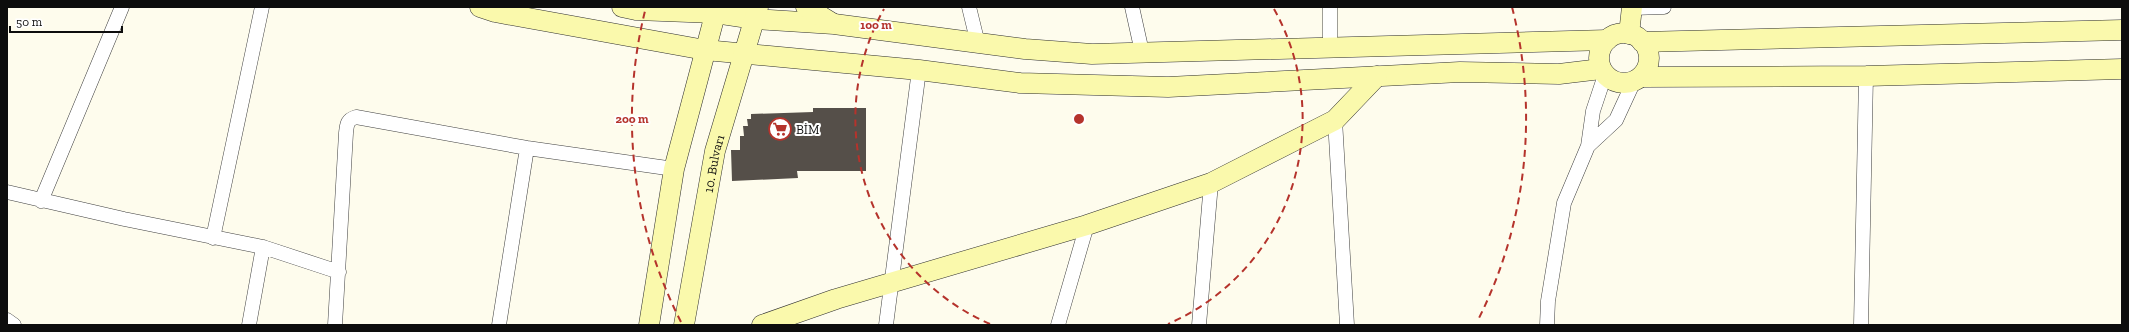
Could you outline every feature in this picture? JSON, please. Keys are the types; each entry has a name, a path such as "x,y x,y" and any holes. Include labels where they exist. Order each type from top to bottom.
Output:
{"main road":[{"path":"480,7 495,12 705,50 919,70 1020,83 1168,87 1460,72 1559,74 1603,72 1619,83 1637,79 1866,76 2122,69"},
{"path":"806,7 834,24"},
{"path":"636,8 716,10 756,13 978,44 1092,54 1330,46 1607,40"},
{"path":"1631,8 1636,38 1649,56 1646,71 1637,79"},
{"path":"649,325 674,169 716,10"},
{"name":"10. Bulvarı","path":"684,325 715,151 756,13"},
{"path":"1603,72 1599,53 1607,40 1614,35 1636,38 2122,30"},
{"path":"762,325 836,299 1087,225 1211,183 1335,120 1377,76"}],"street":[{"path":"41,201 122,7"},
{"path":"212,238 262,7"},
{"path":"969,7 978,44"},
{"path":"1132,7 1142,52"},
{"path":"1330,7 1330,46"},
{"path":"1631,8 1664,7"},
{"path":"886,325 893,282 919,70"},
{"path":"1547,325 1548,301 1564,203 1588,146 1593,110 1603,72"},
{"path":"1861,325 1866,76"},
{"path":"1588,146 1616,120 1637,79"},
{"path":"336,325 346,133 347,123 350,119 356,117 526,148 674,169"},
{"path":"1335,120 1347,325"},
{"path":"499,325 526,148"},
{"path":"1199,325 1211,183"},
{"path":"7,192 41,201 212,238 263,247 339,272"},
{"path":"1058,325 1087,225"},
{"path":"249,325 263,247"},
{"path":"7,320 14,325"}],"building":[{"path":"813,108 866,108 866,171 797,171 798,178 732,181 731,150 740,150 740,136 744,136 743,126 748,126 747,119 751,119 751,114 813,112"}],"place":[{"name":"BİM","path":"780,129"}]}
